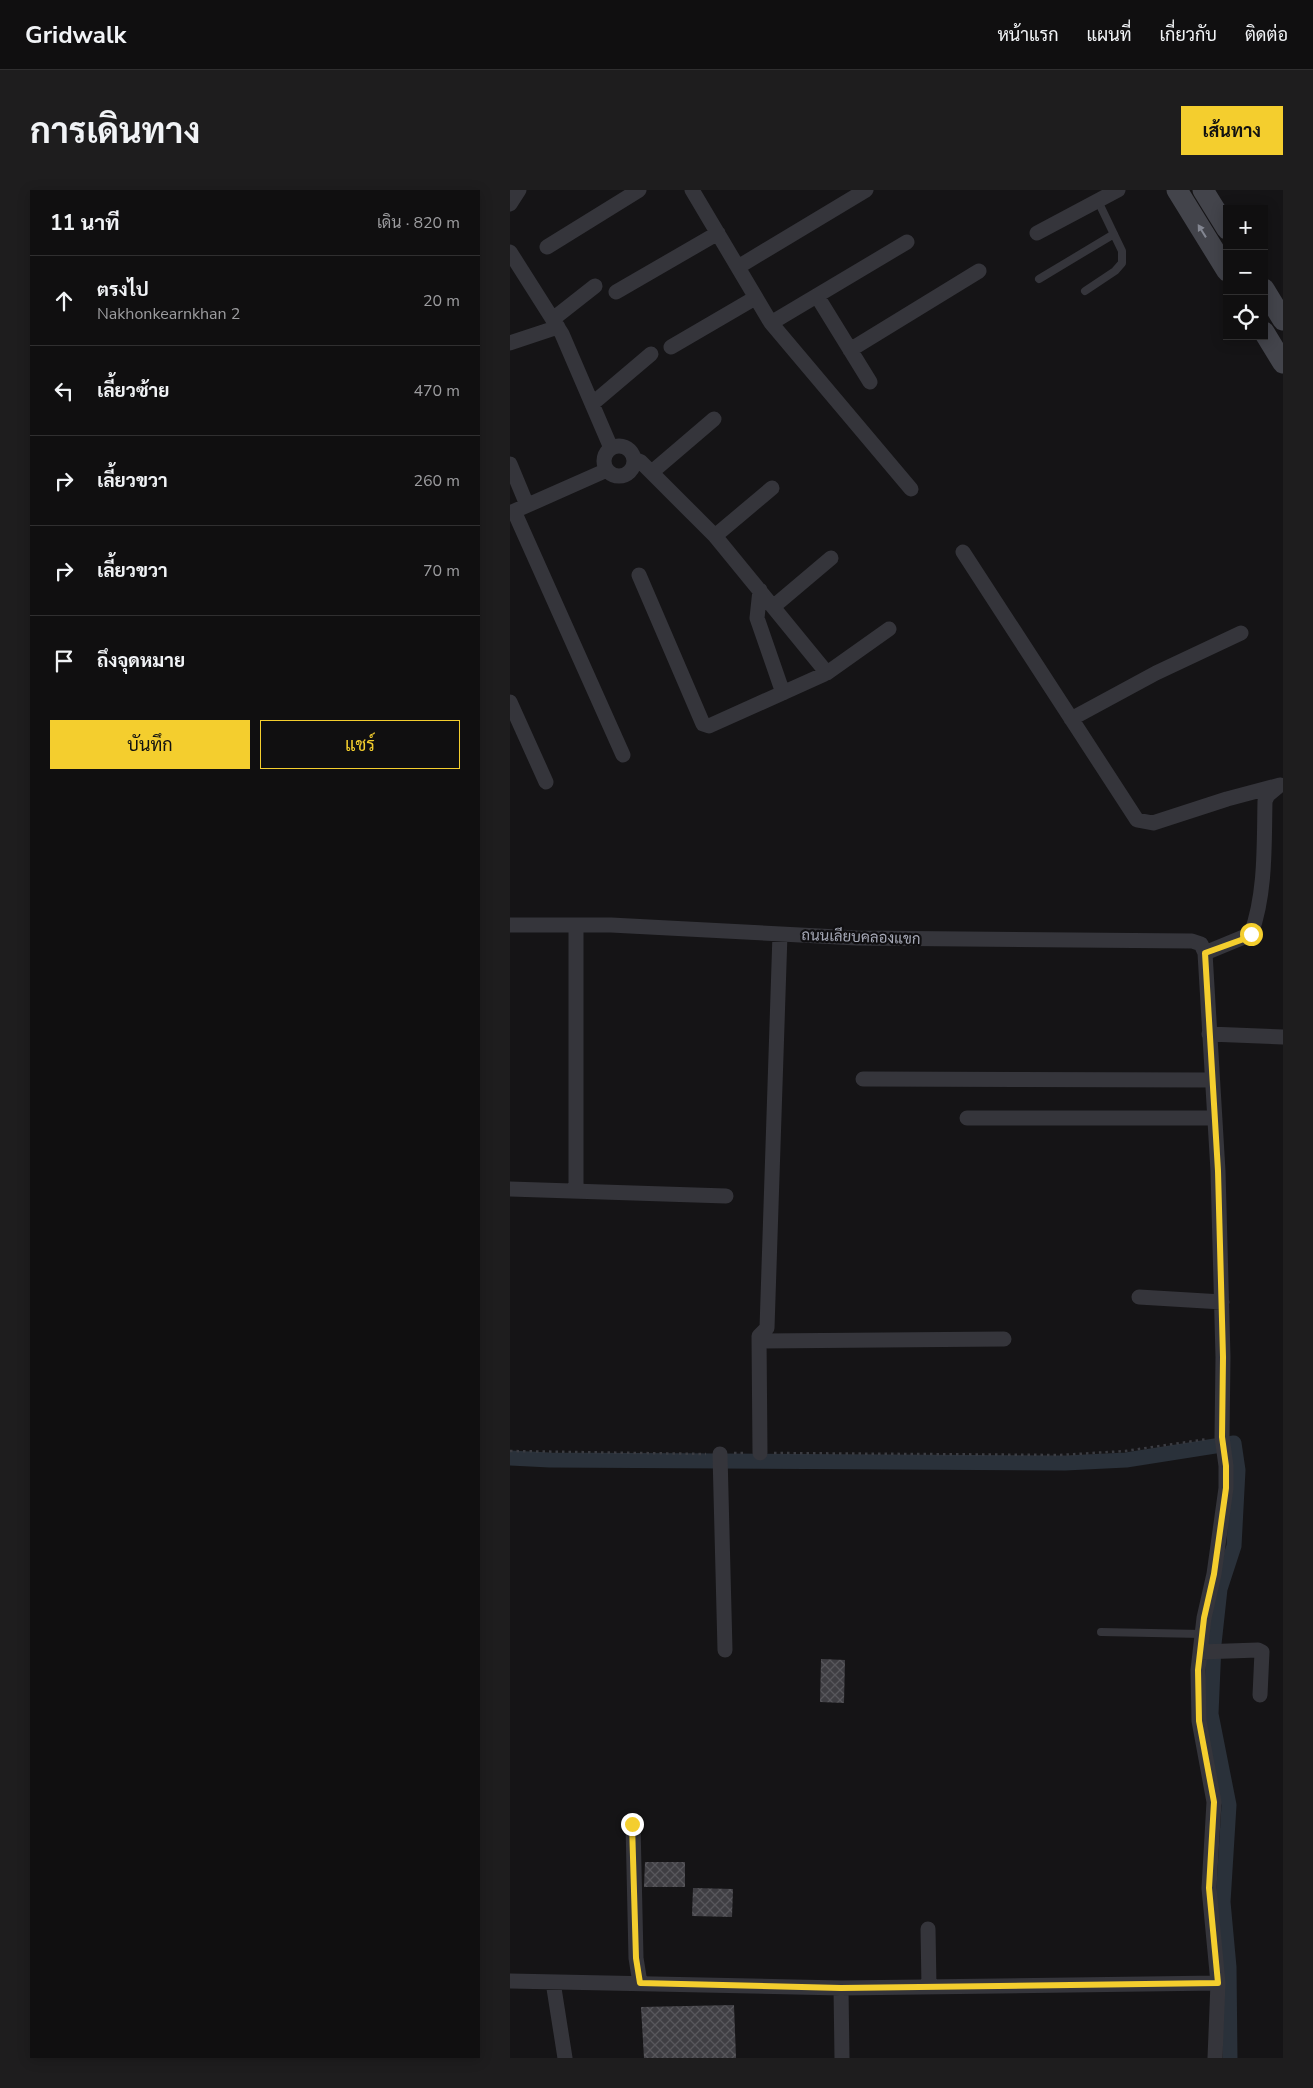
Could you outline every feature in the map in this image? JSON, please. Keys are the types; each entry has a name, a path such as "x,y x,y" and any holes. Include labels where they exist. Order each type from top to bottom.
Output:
{"main road":[{"path":"1176,190 1223,266"},
{"path":"1203,190 1223,222"},
{"path":"1268,295 1283,320"},
{"path":"1268,339 1283,363"}],"street":[{"path":"510,204 519,190"},
{"path":"547,247 639,190"},
{"path":"738,267 866,190"},
{"path":"1037,233 1118,190"},
{"path":"699,192 718,233 771,323 911,489"},
{"path":"616,292 718,233"},
{"path":"771,323 908,242"},
{"path":"510,252 555,323 610,448"},
{"path":"850,350 979,271"},
{"path":"510,343 555,323 595,286"},
{"path":"817,296 870,382"},
{"path":"671,347 755,298"},
{"path":"592,404 651,354"},
{"path":"652,472 714,419"},
{"path":"626,447 630,450 634,459 632,469 624,475 614,475 607,470 605,456 610,448 626,447"},
{"path":"634,459 641,462 652,472 715,536 827,673"},
{"path":"510,464 517,510 623,754"},
{"path":"517,510 607,470"},
{"path":"715,536 772,488"},
{"path":"964,552 1138,820 1153,823 1227,799 1282,784"},
{"path":"773,607 832,558"},
{"path":"639,576 703,724 709,726 716,725 827,673 889,628"},
{"path":"760,590 757,618 783,693"},
{"path":"1071,719 1156,674 1241,633"},
{"path":"510,702 546,782"},
{"path":"1215,2058 1218,1983 1209,1888 1214,1802 1199,1721 1210,1652 1202,1634 1214,1574 1226,1488 1226,1466 1222,1437 1222,1302 1215,1118 1205,953 1241,940 1251,934 1256,920 1260,893 1265,801 1268,795 1282,784"},
{"name":"ถนนเลียบคลองแขก","path":"510,925 576,925 867,938 1192,941 1201,944 1205,953"},
{"path":"576,925 576,1191"},
{"path":"760,1453 759,1336 767,1328 780,934"},
{"path":"1209,1034 1283,1037"},
{"path":"862,1079 1212,1080"},
{"path":"967,1118 1215,1118"},
{"path":"510,1189 726,1196"},
{"path":"1139,1297 1222,1302"},
{"path":"759,1340 1004,1339"},
{"path":"720,1460 725,1650"},
{"path":"1210,1652 1258,1650 1262,1652 1260,1695"},
{"path":"632,1824 636,1958 640,1983"},
{"path":"928,1929 930,1987"},
{"path":"510,1981 841,1988 1218,1983"},
{"path":"553,1982 565,2058"},
{"path":"841,1988 842,2058"}],"lane":[{"path":"1085,291 1114,271 1122,263 1122,251 1098,201"},
{"path":"1039,279 1114,234"},
{"path":"1101,1632 1202,1634"}],"path":[{"path":"510,1451 720,1460 760,1453 1060,1455 1125,1451 1222,1437"}],"building":[{"path":"821,1659 845,1660 844,1703 820,1702"},
{"path":"645,1862 685,1862 685,1887 644,1887"},
{"path":"693,1888 733,1889 732,1917 692,1916"},
{"path":"734,2005 736,2058 644,2058 641,2007"}],"waterway":[{"path":"510,1458 550,1460 1065,1463 1126,1460 1234,1443 1238,1470 1234,1546 1220,1589 1214,1644 1211,1714 1229,1805 1223,1902 1229,1967 1230,2058"}],"route":[{"path":"632,1824 636,1958 640,1983 841,1988 1218,1983 1209,1888 1214,1802 1202,1747 1199,1721 1198,1670 1204,1618 1214,1574 1226,1488 1226,1466 1222,1437 1222,1287 1218,1171 1205,953 1241,940 1251,934"}]}
